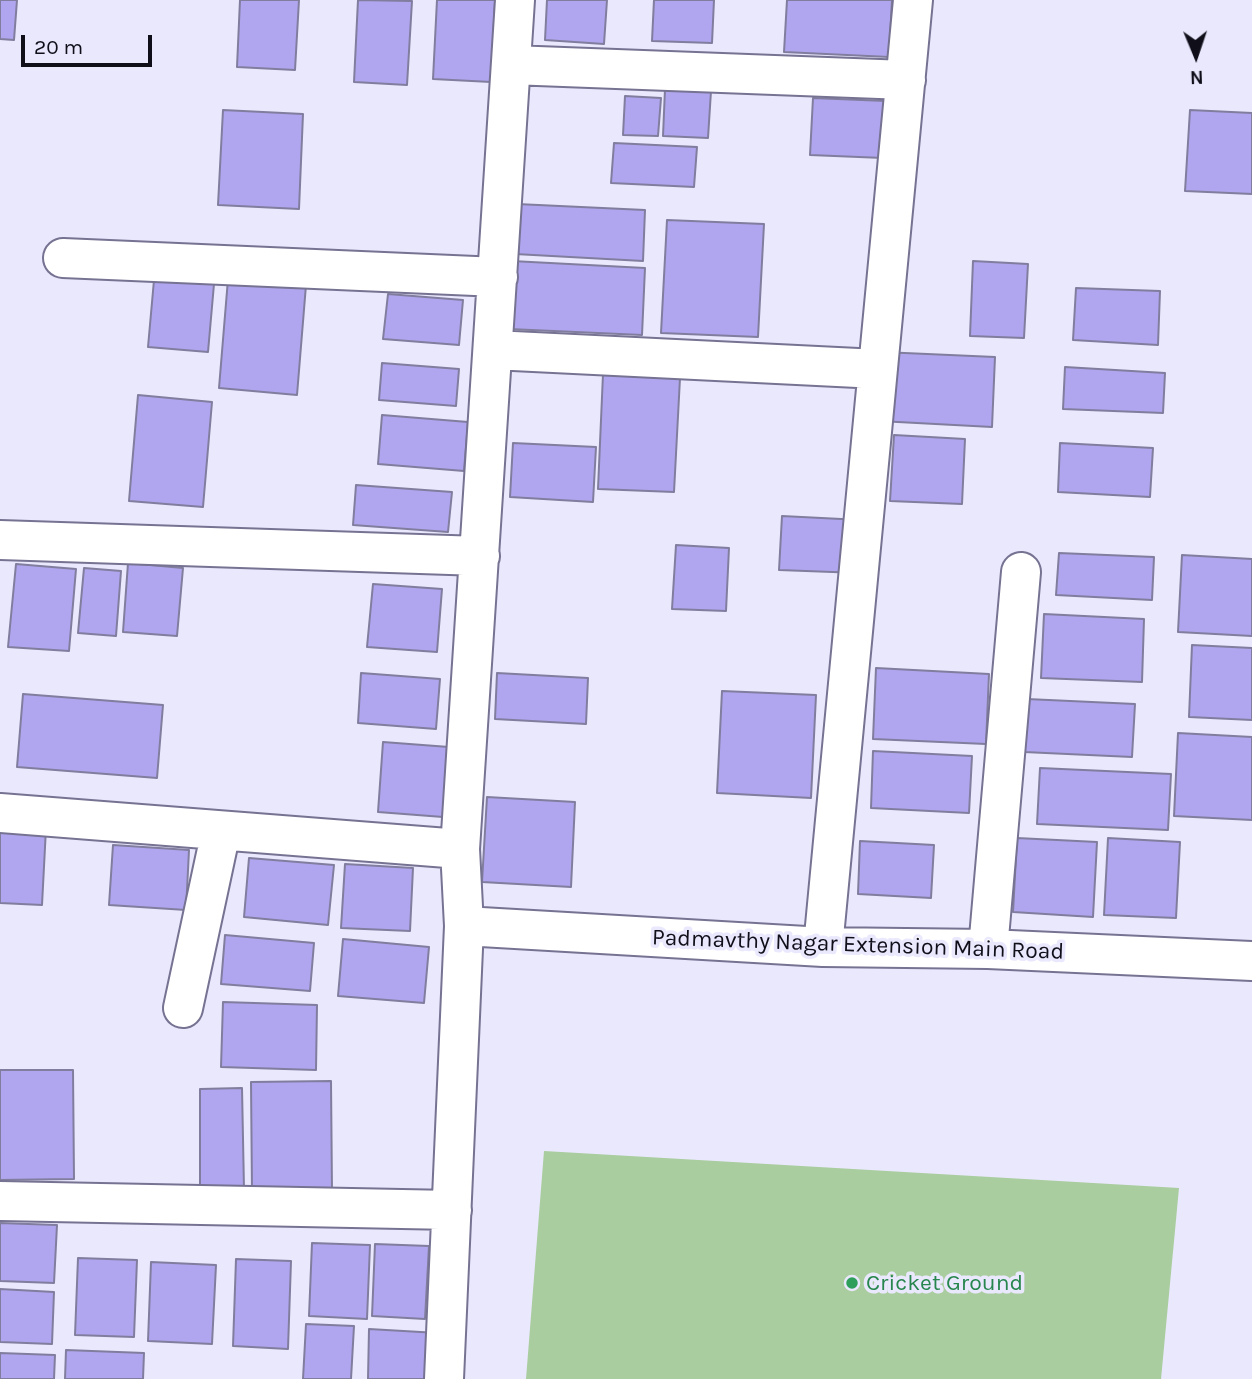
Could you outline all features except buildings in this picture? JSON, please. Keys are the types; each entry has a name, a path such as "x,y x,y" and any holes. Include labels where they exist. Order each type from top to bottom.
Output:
{"street":[{"path":"444,1379 464,926 460,849 515,0"},
{"path":"823,947 913,0"},
{"path":"511,65 906,80"},
{"path":"63,258 498,277"},
{"path":"493,350 878,369"},
{"path":"0,540 480,556"},
{"path":"988,949 1021,572"},
{"path":"0,813 460,849"},
{"path":"183,1008 221,831"},
{"name":"Padmavthy Nagar Extension Main Road","path":"464,926 823,947 988,949 1252,961"},
{"path":"0,1201 452,1210"}],"green space":[{"name":"Cricket Ground","path":"544,1151 1179,1188 1161,1379 526,1379"}],"place":[{"name":"Cricket Ground","path":"852,1283"}]}
